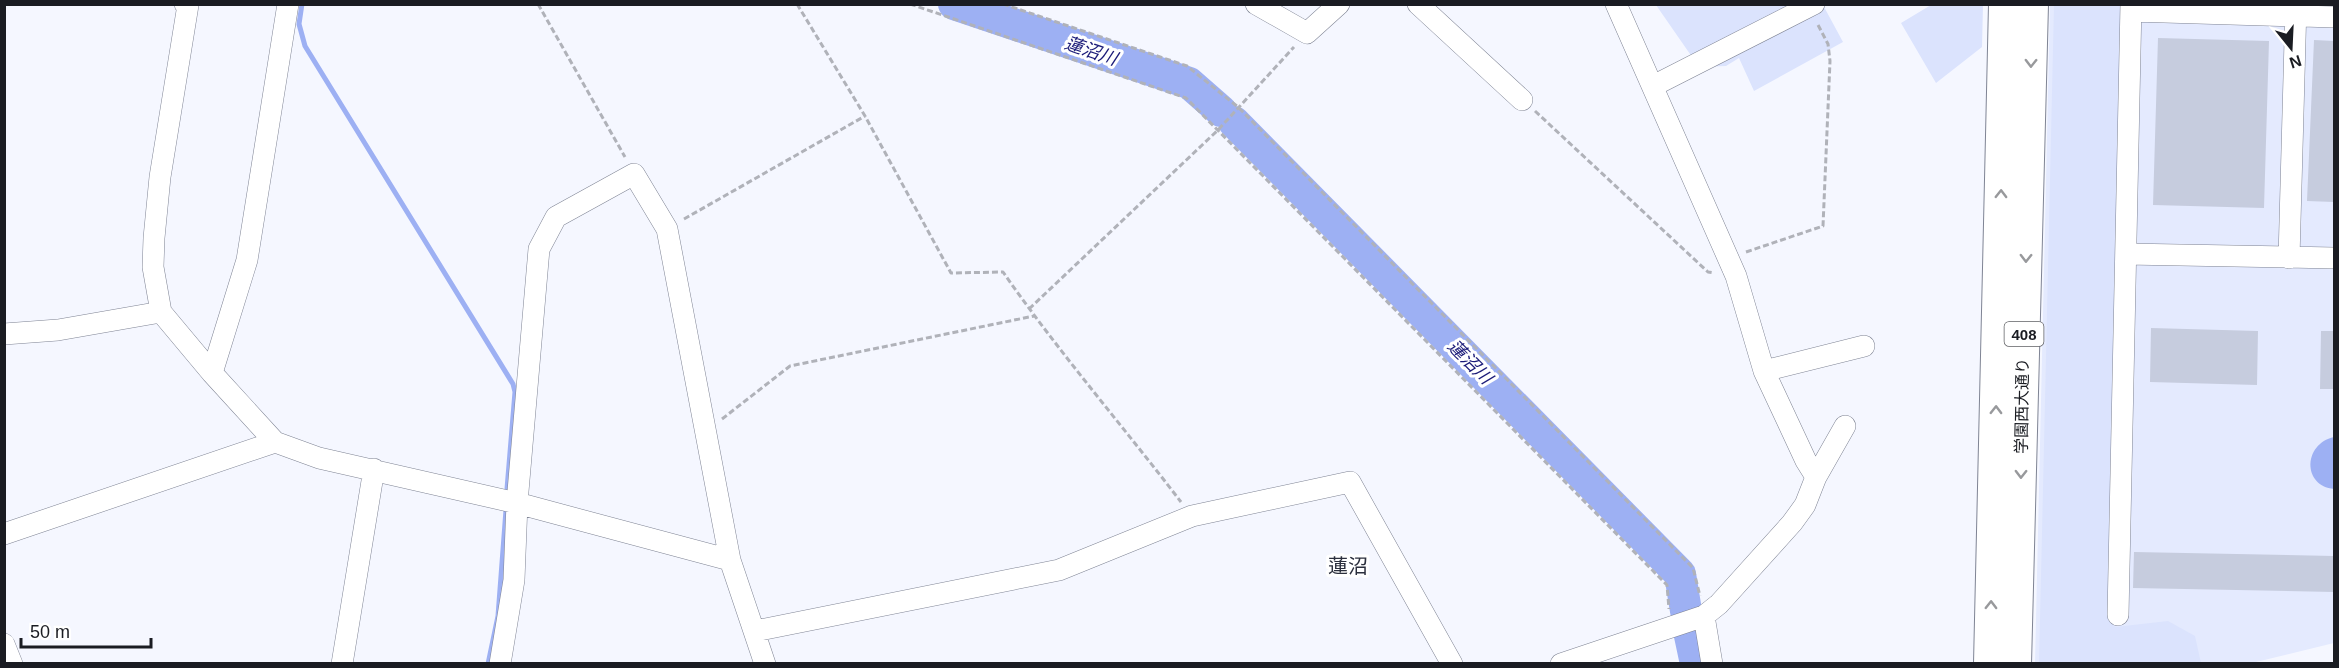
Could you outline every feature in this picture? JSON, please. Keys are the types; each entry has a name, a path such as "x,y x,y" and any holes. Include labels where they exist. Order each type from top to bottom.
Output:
{"highway":[{"name":"学園西大通り","path":"1989,663 2004,4"},
{"name":"学園西大通り","path":"2016,663 2032,4"}],"street":[{"path":"185,4 188,6 160,177 154,238 153,267 161,312 212,373 275,442 319,458 517,503 730,560"},
{"path":"212,373 247,260 288,4"},
{"path":"1256,4 1307,33 1339,4"},
{"path":"1418,4 1522,99"},
{"path":"1616,4 1732,267 1764,371 1806,461 1816,477"},
{"path":"1653,86 1812,6"},
{"path":"2118,615 2131,8 2296,10 2334,17"},
{"path":"2289,258 2296,10"},
{"path":"500,663 514,580 517,503 539,249 556,216 634,174 668,229 730,560 765,663"},
{"path":"2126,254 2334,258"},
{"path":"4,334 58,330 161,312"},
{"path":"1764,371 1864,346"},
{"path":"1562,663 1704,616 1719,604 1792,523 1805,505 1816,477 1845,426"},
{"path":"4,534 275,442"},
{"path":"342,663 374,469"},
{"path":"755,631 1059,570 1192,516 1350,482 1452,663"},
{"path":"1704,616 1712,663"},
{"path":"4,644 12,663"}],"path":[{"path":"538,4 634,174"},
{"path":"797,4 865,116 951,273 1003,272 1034,316 1192,516"},
{"path":"910,4 1186,98 1667,585 1671,626"},
{"path":"1003,4 1187,66 1238,107 1693,568 1704,616"},
{"path":"1522,99 1708,272 1732,267 1823,226 1830,61 1828,44 1812,6"},
{"path":"1029,309 1218,130 1307,33"},
{"path":"668,229 865,116"},
{"path":"707,431 790,366 1034,316"}],"shaded area":[{"path":"1656,5 1823,5 1843,42 1754,91 1739,58 1726,66 1699,67"},
{"path":"1931,5 1983,5 1982,47 1936,83 1901,23"},
{"path":"2050,5 2334,5 2334,643 2252,663 2035,664"},
{"path":"2054,5 2121,5 2107,615 2115,627 2168,621 2195,636 2201,663 2039,664"}],"water":[{"path":"2334,437 2334,489 2316,481 2310,464 2316,448 2324,441"}],"building":[{"path":"2158,38 2269,41 2264,208 2153,205"},
{"path":"2314,40 2334,41 2334,202 2307,201"},
{"path":"2151,328 2258,331 2257,385 2150,382"},
{"path":"2321,331 2334,331 2334,389 2320,389"},
{"path":"2134,552 2334,556 2334,592 2133,588"}],"waterway":[{"path":"302,4 299,24 305,46 513,384 515,392 507,489"},
{"name":"蓮沼川","path":"954,4 1189,83 1221,111"},
{"name":"蓮沼川","path":"1234,122 1680,574 1686,611"},
{"path":"488,664 498,616 506,510"},
{"name":"蓮沼川","path":"1689,631 1696,664"}],"district":[{"name":"蓮沼","path":"1348,566"}]}
